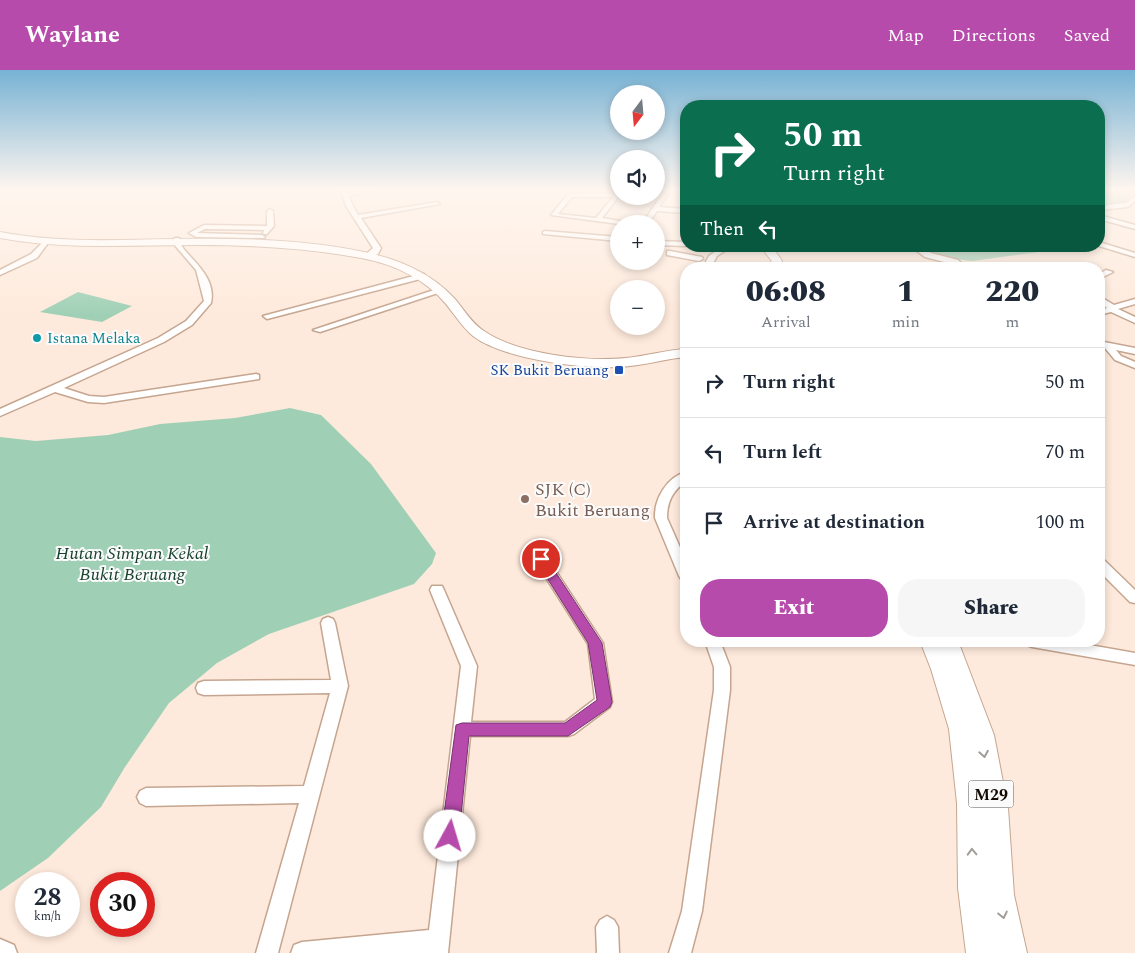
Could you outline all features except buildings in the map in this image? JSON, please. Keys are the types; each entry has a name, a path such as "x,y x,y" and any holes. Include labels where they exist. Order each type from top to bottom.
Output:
{"main road":[{"path":"10,232 44,240 45,243 102,240"},
{"path":"18,234 69,240 176,241 301,246 370,255 421,276 440,291 480,335 510,348 572,360 617,363 680,353"},
{"path":"0,236 45,243 261,239 321,245 370,255 424,271 452,293 486,331 520,345 574,355 603,357 680,352"},
{"path":"768,252 777,262"},
{"name":"M29","path":"933,647 943,669 962,729 971,803 973,888 982,953"},
{"name":"M29","path":"950,647 981,735 994,808 999,895 1011,953"}],"street":[{"path":"194,232 192,233 202,236 261,239 267,232"},
{"path":"369,232 377,248 370,255"},
{"path":"547,232 610,238"},
{"path":"0,413 161,340 189,323 208,301 198,267 176,241"},
{"path":"0,274 34,256 45,243"},
{"path":"665,243 680,244"},
{"path":"1105,246 1135,255"},
{"path":"670,253 699,256 708,260 716,252"},
{"path":"923,252 955,262"},
{"path":"1105,274 1109,272"},
{"path":"267,316 421,276"},
{"path":"317,330 440,291"},
{"path":"1105,311 1135,301"},
{"path":"1105,303 1112,309 1135,320"},
{"path":"1105,344 1135,351"},
{"path":"1105,346 1118,358 1135,366"},
{"path":"54,388 88,399 104,400 256,377"},
{"path":"680,481 663,497 660,510 680,562"},
{"path":"462,729 568,729 604,702 595,643 541,559"},
{"path":"1105,569 1135,598"},
{"path":"302,953 437,947 468,666 437,590"},
{"path":"267,953 340,686 328,623"},
{"path":"680,953 692,911 722,690 722,667 714,647"},
{"path":"1066,647 1135,659"},
{"path":"204,688 340,686"},
{"path":"146,797 310,794"},
{"path":"607,927 608,953"},
{"path":"0,950 6,953"}],"green space":[{"path":"928,252 1039,252 972,261 939,257"},
{"path":"78,292 132,306 102,322 40,312"},
{"name":"Hutan Simpan Kekal Bukit Beruang","path":"290,408 321,415 371,464 436,553 432,564 414,584 269,634 217,663 169,703 125,767 101,807 48,858 28,872 15,872 15,881 0,891 0,437 36,441 108,435 160,424 235,418"}],"place":[{"name":"Istana Melaka","path":"37,338"},
{"name":"SK Bukit Beruang","path":"619,370"},
{"name":"SJK (C) Bukit Beruang","path":"525,499"}],"route":[{"path":"450,836 462,729 568,729 604,702 595,643 541,559"}]}
